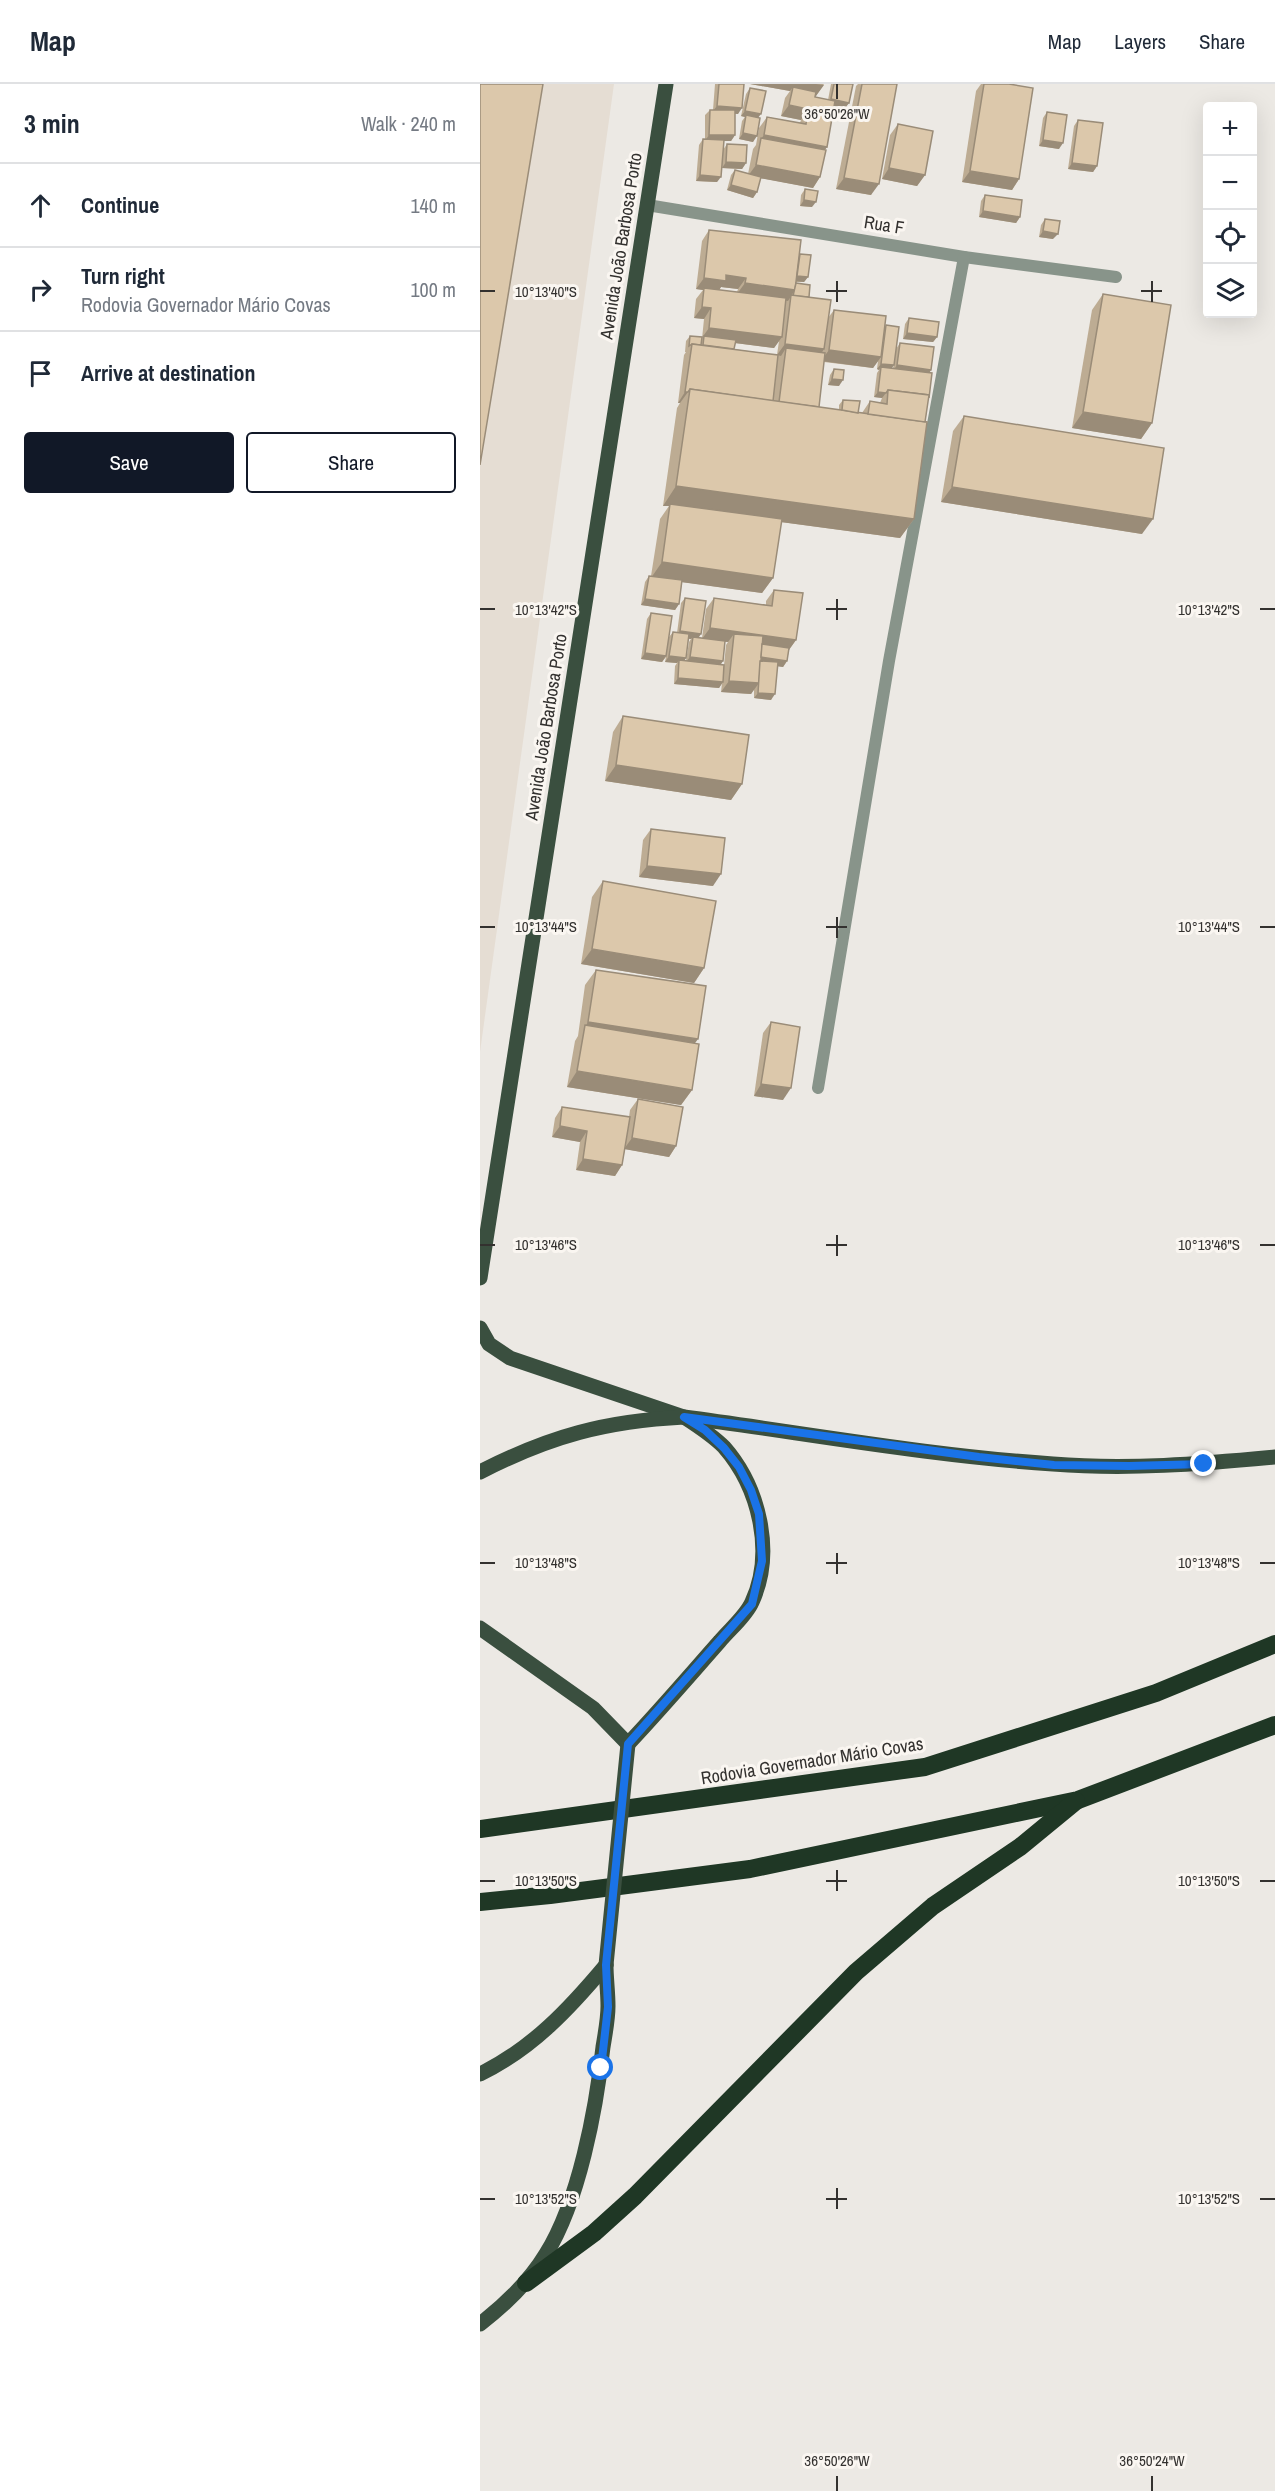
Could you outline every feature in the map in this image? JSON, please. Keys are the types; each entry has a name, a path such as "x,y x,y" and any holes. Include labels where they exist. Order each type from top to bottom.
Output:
{"highway":[{"name":"Rodovia Governador Mário Covas","path":"480,1829 925,1767 1155,1694 1275,1644"},
{"path":"480,1902 750,1869 1078,1800 1275,1725"},
{"path":"526,2283 594,2232 635,2196 856,1972 894,1938 933,1906 1020,1847 1078,1800"}],"main road":[{"name":"Avenida João Barbosa Porto","path":"480,1278 488,1220 488,1201 666,84"},
{"path":"480,1328 489,1344 510,1358 684,1417 705,1430 724,1448 739,1467 751,1490 759,1514 762,1561 752,1604 628,1744 606,1965 608,2007 601,2068 589,2128 563,2223 546,2254 526,2283 501,2308 480,2324"},
{"path":"480,1472 546,1442 597,1426 640,1419 684,1417 967,1456 1054,1465 1183,1465 1275,1457"},
{"path":"480,1628 593,1708 628,1744"},
{"path":"480,2074 517,2052 547,2029 574,2003 606,1965"}],"street":[{"name":"Rua F","path":"647,205 964,257 1116,277"},
{"path":"818,1088 889,661 964,257"}],"shaded area":[{"path":"480,84 614,84 480,1052"}],"building":[{"path":"480,84 543,84 480,465"},
{"path":"719,84 744,84 742,108 717,106"},
{"path":"834,84 853,84 849,103 831,99"},
{"path":"862,84 897,84 879,184 844,178"},
{"path":"984,84 1009,84 1033,88 1019,179 970,171"},
{"path":"793,87 816,92 815,97 835,101 827,147 764,135 767,117 806,124 808,109 789,105"},
{"path":"750,88 766,91 761,114 745,111"},
{"path":"710,110 735,110 735,135 709,135"},
{"path":"1047,112 1067,115 1063,143 1043,140"},
{"path":"746,115 760,118 757,136 743,133"},
{"path":"1078,120 1103,123 1097,166 1072,163"},
{"path":"898,124 933,131 925,175 889,168"},
{"path":"761,138 826,150 820,177 756,165"},
{"path":"703,139 724,140 721,177 700,175"},
{"path":"727,144 747,145 746,163 726,162"},
{"path":"735,170 761,177 757,192 731,185"},
{"path":"805,189 818,191 816,202 804,200"},
{"path":"985,195 1022,200 1020,217 983,211"},
{"path":"1045,219 1060,221 1058,234 1043,231"},
{"path":"709,230 801,240 795,290 745,283 746,278 726,275 726,281 704,278"},
{"path":"800,254 811,255 808,277 797,276"},
{"path":"796,283 810,285 809,297 793,296"},
{"path":"704,288 786,298 782,337 709,328 711,308 702,307"},
{"path":"1103,294 1171,305 1152,423 1083,412"},
{"path":"791,295 831,300 824,349 785,344"},
{"path":"834,310 886,316 881,357 829,350"},
{"path":"909,318 939,322 937,337 907,333"},
{"path":"886,325 899,327 894,365 881,364"},
{"path":"690,336 702,337 701,345 689,346"},
{"path":"704,336 736,340 734,349 703,345"},
{"path":"900,343 934,347 931,370 897,365"},
{"path":"692,344 778,355 773,401 690,389 685,392"},
{"path":"786,348 825,353 819,407 779,402"},
{"path":"881,367 932,373 929,398 929,395 888,390 886,393 878,392"},
{"path":"834,369 844,370 843,380 832,379"},
{"path":"690,389 927,422 914,519 676,486"},
{"path":"888,390 929,395 925,422 868,414 870,401 887,404"},
{"path":"843,400 860,401 858,413 842,410"},
{"path":"964,416 1164,448 1153,519 952,487"},
{"path":"670,504 782,519 773,578 662,562"},
{"path":"649,576 682,580 679,604 645,599"},
{"path":"774,590 803,593 796,640 710,628 714,598 772,606"},
{"path":"685,598 706,601 701,634 680,631"},
{"path":"651,613 672,616 666,656 645,653"},
{"path":"673,632 689,634 686,658 669,656"},
{"path":"734,634 763,636 759,683 729,681"},
{"path":"693,637 725,641 723,661 690,657"},
{"path":"762,644 789,648 787,661 761,657"},
{"path":"679,660 724,665 723,682 678,678"},
{"path":"760,661 778,662 775,694 758,693"},
{"path":"623,716 749,735 742,784 616,765"},
{"path":"651,829 725,838 721,874 647,866"},
{"path":"603,881 716,901 704,968 592,949"},
{"path":"596,970 706,986 698,1039 588,1022"},
{"path":"771,1022 800,1027 791,1088 761,1084"},
{"path":"585,1025 699,1044 692,1090 577,1071"},
{"path":"638,1099 683,1107 676,1146 632,1138"},
{"path":"562,1107 630,1117 622,1165 583,1159 587,1131 560,1126"}],"route":[{"path":"601,2068 608,2007 606,1965 628,1744 752,1604 762,1561 759,1514 751,1490 739,1467 724,1448 705,1430 684,1417 1054,1465 1204,1464"}]}
